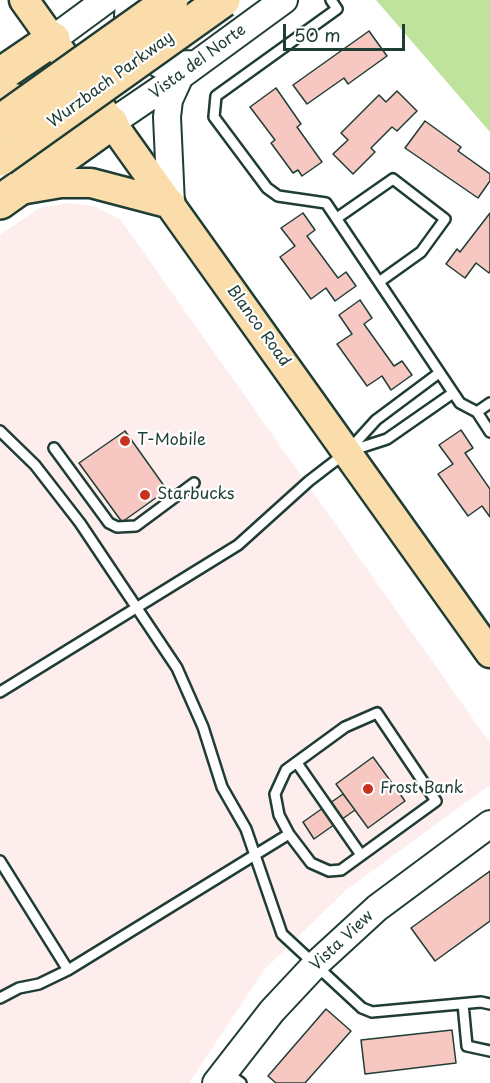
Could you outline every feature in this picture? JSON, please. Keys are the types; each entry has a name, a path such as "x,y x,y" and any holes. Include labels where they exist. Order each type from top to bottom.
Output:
{"highway":[{"name":"Wurzbach Parkway","path":"0,122 171,0"},
{"name":"Wurzbach Parkway","path":"0,159 223,0"},
{"path":"0,75 53,39"},
{"path":"0,97 20,102 40,125 44,152 18,190"},
{"path":"18,190 111,123"}],"main road":[{"name":"Blanco Road","path":"24,0 490,653"},
{"path":"18,190 61,183 91,183 171,204"}],"street":[{"path":"53,39 106,0"},
{"path":"129,0 128,17 133,32 154,60 161,65 188,70 169,100 167,117 171,204"},
{"name":"Vista del Norte","path":"111,123 284,0"},
{"name":"Vista View","path":"228,1079 273,1011 316,964 377,908 490,824"}],"lane":[{"path":"331,0 337,9 216,96 214,117 267,188 278,196 326,203 460,403 477,412 490,432"},
{"path":"337,218 393,179 445,219 421,252 379,282"},
{"path":"0,692 238,544 348,451 376,420 440,373"},
{"path":"348,451 387,439 453,393"},
{"path":"477,412 490,403"},
{"path":"0,431 35,465 106,559 138,606 185,684 203,727 222,787 246,829 282,934 362,1008 372,1012 463,1004 490,1004"},
{"path":"54,448 109,523 117,527 136,526 194,483"},
{"path":"377,713 436,801 341,870 329,871 311,863 289,834 279,815 275,794 286,770 297,763 345,727 377,713"},
{"path":"297,763 361,855"},
{"path":"0,998 19,988 39,984 68,970 254,853 289,834"},
{"path":"0,861 68,970"},
{"path":"463,1004 467,1046 490,1050"}],"shaded area":[{"path":"67,203 93,206 120,219 490,743 490,785 346,890 264,970 189,1083 0,1083 0,235 39,208"}],"green space":[{"path":"376,0 490,0 490,132"}],"building":[{"path":"369,31 387,56 348,84 344,78 307,104 293,85"},
{"path":"276,88 301,124 297,127 322,162 302,176 298,170 293,173 271,143 275,140 250,107"},
{"path":"397,91 417,111 397,131 392,127 371,148 375,152 353,174 333,154 348,140 341,133 379,95 386,102"},
{"path":"425,121 461,147 458,151 490,174 490,181 478,198 405,148"},
{"path":"303,213 315,230 307,236 338,278 346,272 356,286 335,301 326,288 311,299 280,257 295,246 281,228"},
{"path":"490,213 490,271 489,273 476,263 465,278 446,264 457,249 460,252"},
{"path":"360,300 372,318 364,324 394,366 402,361 412,375 391,390 382,376 367,386 337,344 352,334 339,315"},
{"path":"461,430 473,448 465,453 490,489 490,517 482,506 468,516 438,474 453,464 439,445"},
{"path":"125,431 167,490 122,522 79,463"},
{"name":"Frost Bank","path":"373,757 405,801 368,828 336,784"},
{"path":"343,794 355,810 314,839 303,822"},
{"path":"490,871 490,921 435,961 411,928"},
{"path":"326,1009 351,1031 305,1083 276,1083 268,1076"},
{"path":"452,1030 456,1063 365,1074 361,1040"}],"place":[{"name":"T-Mobile","path":"125,441"},
{"name":"Starbucks","path":"145,495"},
{"name":"Frost Bank","path":"368,789"}]}
